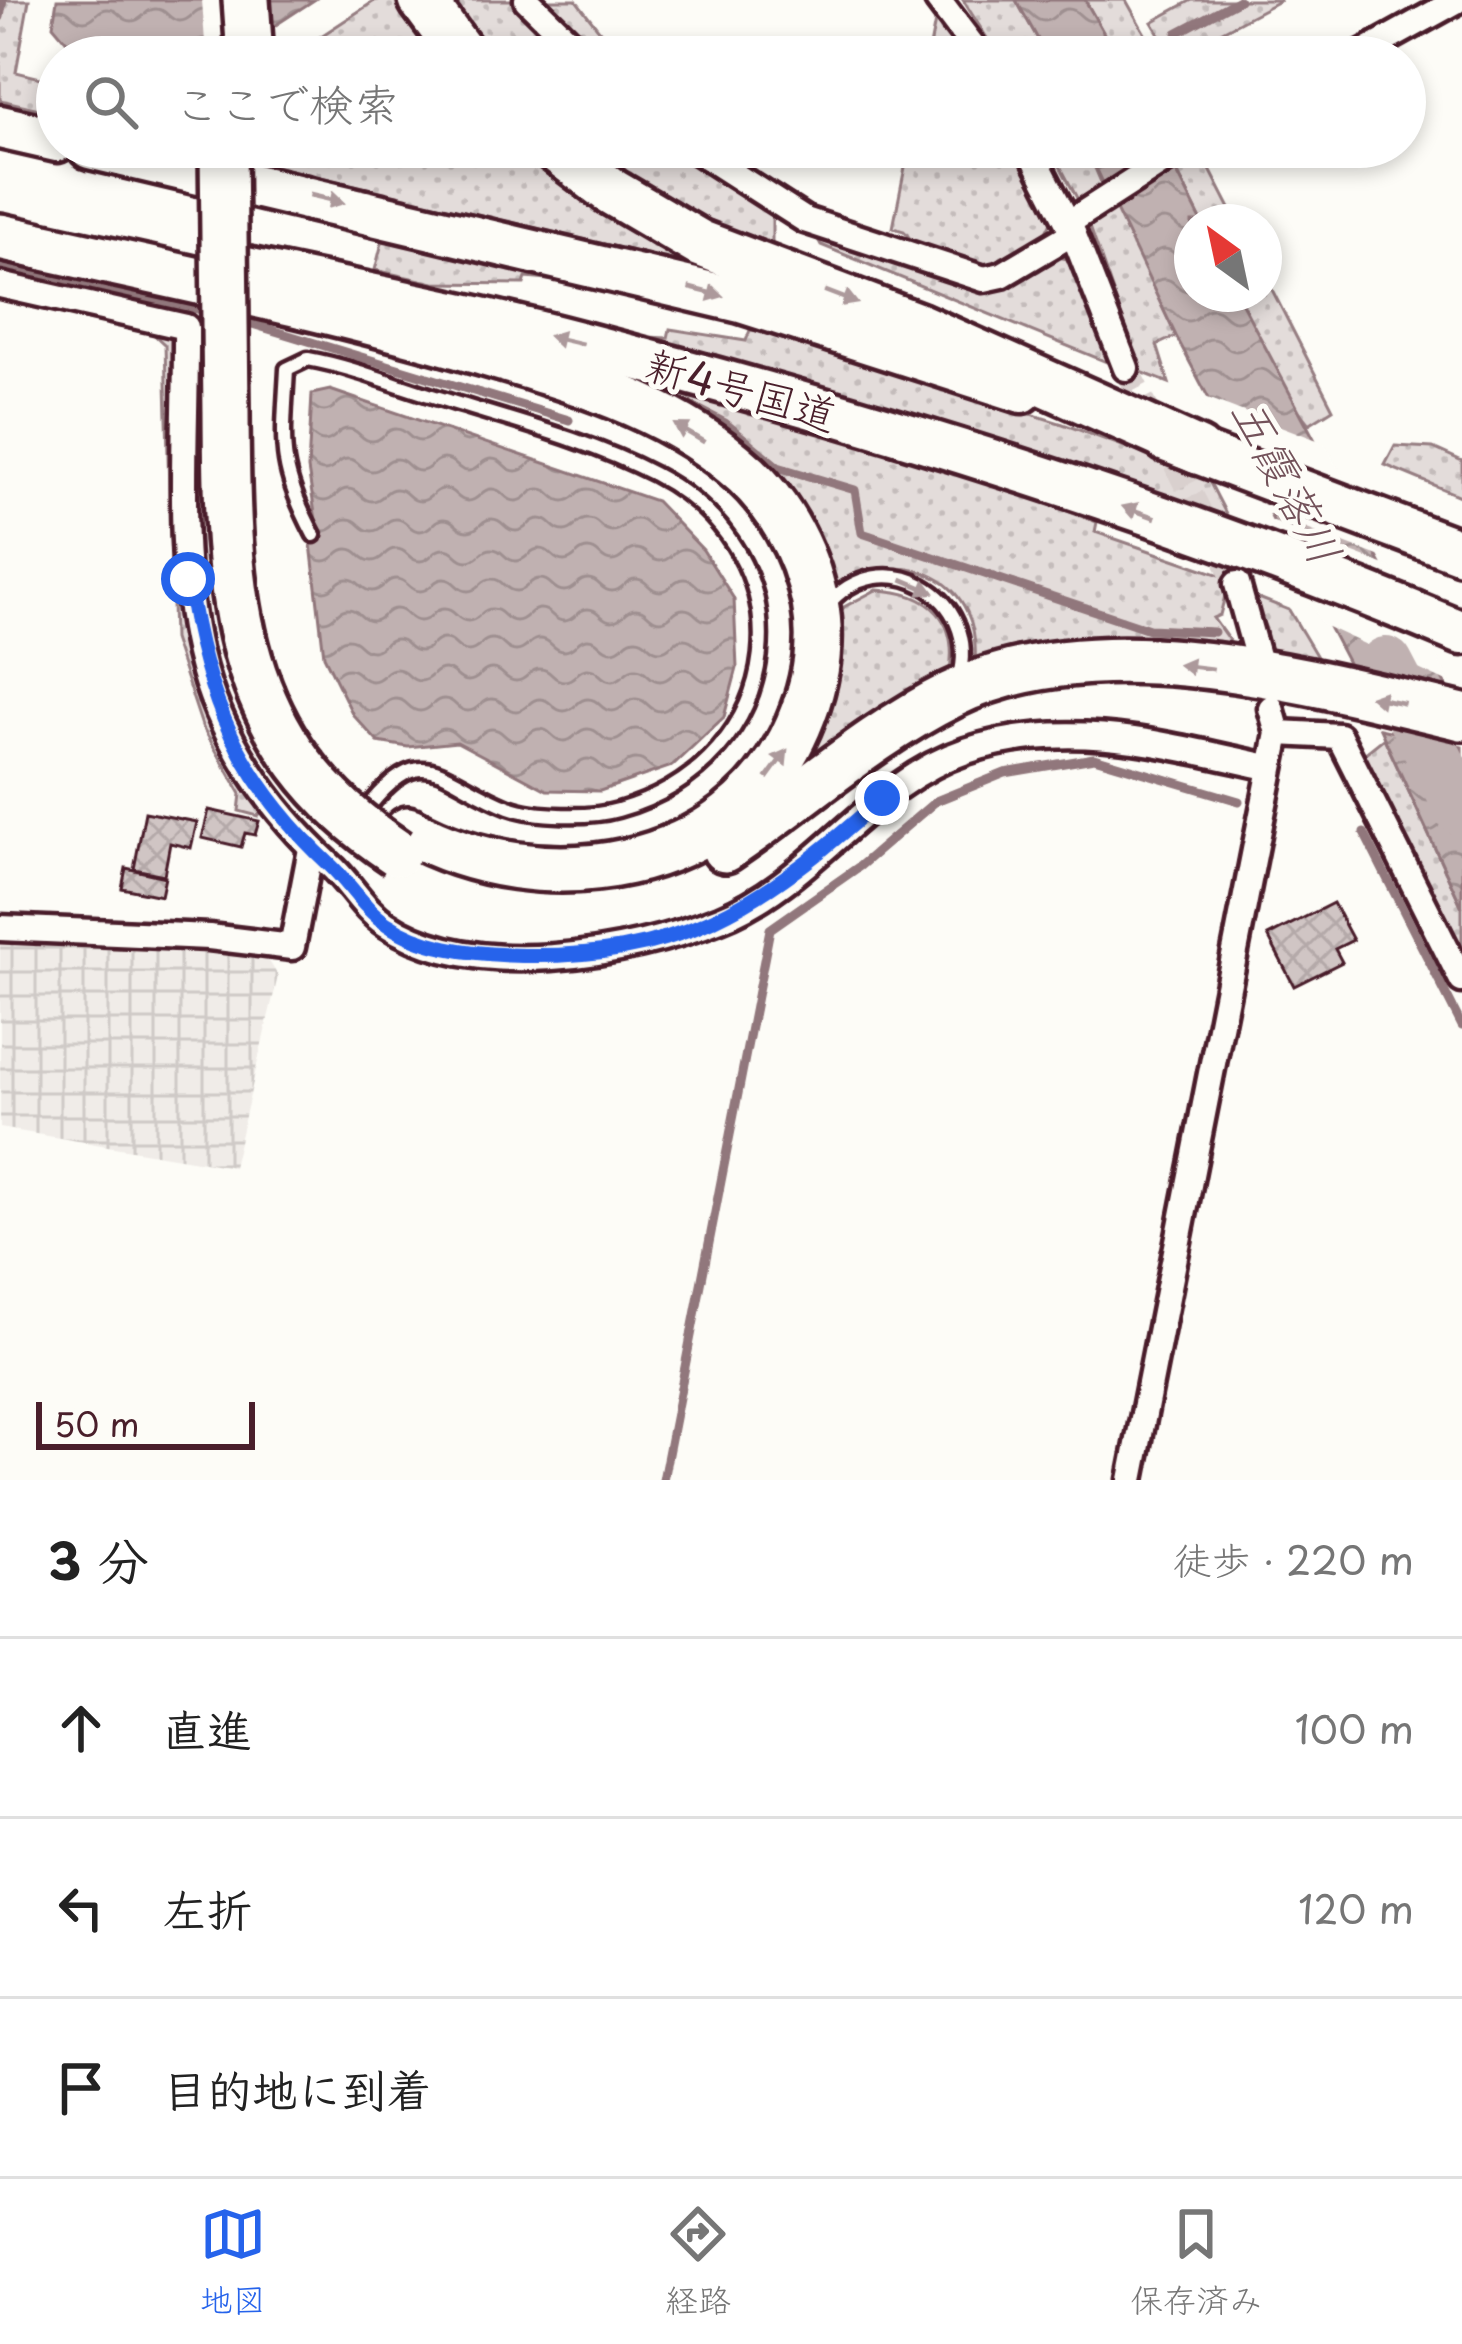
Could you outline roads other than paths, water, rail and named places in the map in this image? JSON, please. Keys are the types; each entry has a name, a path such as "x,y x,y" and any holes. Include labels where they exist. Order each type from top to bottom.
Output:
{"highway":[{"path":"219,0 222,36"},
{"path":"246,0 249,36"},
{"path":"422,0 449,36"},
{"path":"0,127 36,135"},
{"name":"新4号国道","path":"179,168 741,301 1198,451 1462,552"},
{"path":"0,237 436,339 597,388 656,414 737,466 768,499 809,571 818,618 810,700 789,748 764,782 706,832 638,860 546,871 469,858 360,828 298,766 260,698 244,652 226,527 224,168"},
{"path":"250,168 251,512 261,608 286,691 302,723 403,841 443,877 538,897 606,892 673,875 721,852 904,721 955,693 1049,664 1100,660 1220,670 1462,717"},
{"path":"581,168 699,243 918,326 1198,451"},
{"name":"新4号国道","path":"0,214 575,342 982,458 1243,568 1456,631"}],"street":[{"path":"527,0 564,36"},
{"path":"938,0 965,36"},
{"path":"1393,36 1458,0"},
{"path":"724,168 805,220 984,279 1002,274 1154,168"},
{"path":"1040,168 1070,228 1126,368"},
{"path":"0,285 186,327 188,579 198,650 210,693 245,765 326,852 369,909 415,939 500,954 581,955 626,949 726,917 809,863 882,798 962,752 1019,737 1074,732 1268,767"},
{"path":"1243,568 1259,663"},
{"path":"1131,1480 1274,721 1340,736 1462,980"},
{"path":"0,928 292,947 326,852"}],"lane":[{"path":"314,535 283,470 287,369 308,359 611,452 662,478 693,499 742,560 757,595 763,633 759,676 730,739 693,772 654,794 616,811 513,808 436,769 413,769 390,778 352,829"},
{"path":"818,618 849,587 872,578 892,577 934,592 948,605 964,638 955,693"}],"water":[{"path":"57,0 314,0 259,36 62,36 53,25"},
{"path":"1016,0 1085,0 1105,36 1036,36"},
{"path":"1096,168 1175,168 1193,204 1174,204 1174,312 1247,312 1455,703 1358,682 1176,336"},
{"path":"330,390 656,501 703,550 734,599 737,668 724,717 672,766 600,791 547,790 457,742 408,747 378,742 353,715 324,656 310,535 318,533 308,469 312,394"},
{"path":"1380,729 1462,747 1462,907"}],"waterway":[{"path":"0,17 3,0"},
{"path":"1177,33 1239,0"},
{"path":"0,264 211,312"},
{"path":"239,320 569,420"},
{"path":"690,405 725,423 778,467 855,490 862,533 1149,629 1214,632"},
{"name":"五霞落川","path":"1386,664 1462,809"},
{"path":"663,1480 770,929 860,866 936,801 1005,773 1094,758 1239,801"},
{"path":"1364,833 1462,1026"}],"tunnel":[{"path":"1126,368 1237,584"}]}
